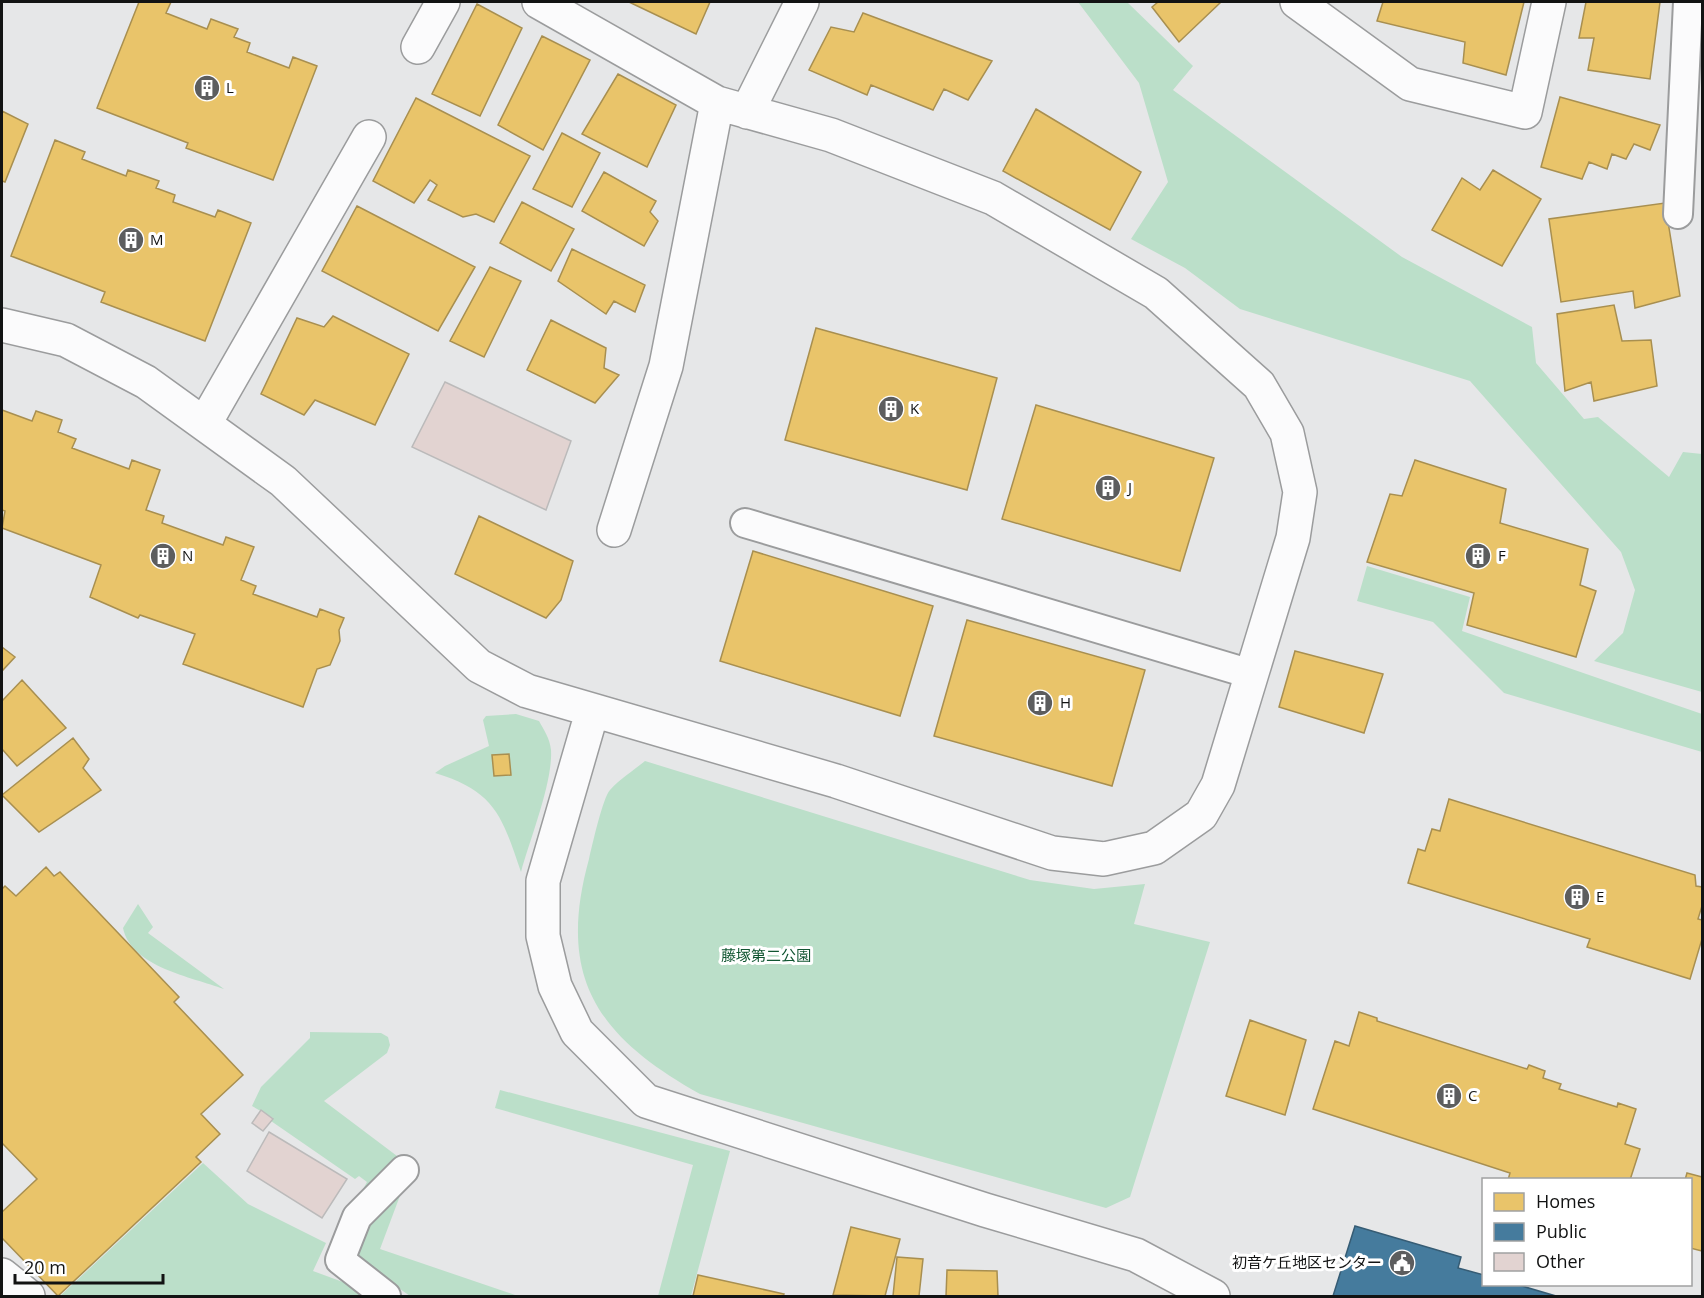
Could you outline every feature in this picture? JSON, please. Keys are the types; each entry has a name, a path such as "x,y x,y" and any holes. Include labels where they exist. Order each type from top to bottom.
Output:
{"street":[{"path":"418,47 444,2"},
{"path":"2,325 66,340 146,382 205,423 283,481 479,666 527,691 592,712 836,781 1052,853 1104,859 1154,848 1201,815 1218,785 1293,537 1299,492 1287,433 1258,385 1156,293 993,198 831,135 732,107 539,2"},
{"path":"614,530 666,366 732,107 802,2"},
{"path":"1297,2 1410,84 1525,112 1549,2"},
{"path":"205,423 369,137"},
{"path":"592,712 543,881 543,936 555,986 577,1032 646,1101 941,1196 1136,1255 1213,1296"}],"lane":[{"path":"1678,214 1688,2"},
{"path":"745,523 1251,674"},
{"path":"386,1296 340,1260 357,1217 404,1170"}],"green space":[{"path":"1078,2 1127,2 1193,66 1173,90 1402,257 1532,327 1536,363 1584,419 1598,417 1669,477 1683,452 1702,454 1702,692 1594,661 1623,633 1635,590 1621,552 1470,381 1240,309 1185,268 1131,239 1168,182 1139,83"},
{"path":"1367,566 1470,597 1462,631 1702,714 1702,752 1504,693 1433,622 1357,601"},
{"path":"516,714 539,721 548,738 551,750 545,794 521,872 508,835 484,797 455,780 435,773 489,746 483,720 486,716"},
{"name":"藤塚第二公園","path":"645,761 1030,880 1094,889 1145,884 1134,924 1210,942 1130,1197 1106,1208 700,1094 635,1050 611,1026 594,1000 583,971 578,938 580,901 598,822 607,794"},
{"path":"138,904 153,927 148,933 224,989 164,969 138,952 128,941 123,928"},
{"path":"310,1032 381,1033 388,1037 390,1045 387,1053 324,1101 401,1159 352,1209 367,1182 359,1176 355,1179 271,1121 273,1118 252,1106 261,1087 310,1038"},
{"path":"500,1090 730,1151 691,1296 658,1296 693,1165 495,1108"},
{"path":"203,1163 248,1204 326,1243 313,1271 351,1285 367,1296 60,1296"},
{"path":"407,1177 380,1249 518,1296 410,1296 366,1265 357,1252 359,1235"}],"building: Homes":[{"name":"L","path":"139,2 171,2 166,13 207,29 211,19 238,29 234,37 250,43 247,52 289,68 293,57 317,66 273,180 186,148 188,143 97,108"},
{"path":"629,2 710,2 696,34"},
{"path":"1158,2 1221,2 1179,42 1152,7"},
{"path":"1383,2 1524,2 1506,75 1463,63 1465,42 1377,21"},
{"path":"1586,2 1660,2 1650,79 1588,70 1594,38 1579,38"},
{"path":"477,4 522,28 480,116 432,94"},
{"path":"863,13 992,61 968,100 944,89 933,110 871,85 867,95 809,70 831,27 854,32"},
{"path":"542,36 590,60 543,150 498,125"},
{"path":"618,74 676,105 647,167 582,134"},
{"path":"1560,97 1660,125 1650,150 1634,144 1626,159 1612,154 1607,169 1589,162 1582,179 1541,167"},
{"path":"416,98 530,156 494,222 476,214 463,217 428,200 437,185 430,180 414,203 373,181"},
{"path":"1036,109 1141,172 1110,230 1003,171"},
{"path":"2,111 28,124 5,182 2,181"},
{"path":"562,133 600,153 572,207 533,189"},
{"name":"M","path":"55,140 85,152 82,159 126,176 128,170 159,181 156,188 175,195 173,202 215,217 218,210 251,223 205,341 101,302 105,292 11,256"},
{"path":"1493,170 1541,199 1502,266 1432,230 1462,178 1480,190"},
{"path":"604,172 656,201 650,212 658,221 644,246 582,211"},
{"path":"522,202 574,229 551,271 500,243"},
{"path":"1665,203 1680,296 1635,308 1633,291 1561,302 1549,219"},
{"path":"357,206 475,267 438,331 322,271"},
{"path":"572,249 645,285 635,312 614,301 606,314 558,281"},
{"path":"490,267 521,281 484,357 450,341"},
{"path":"1614,305 1622,341 1651,340 1657,386 1594,401 1591,382 1565,391 1557,314"},
{"path":"333,316 409,354 375,425 315,400 304,415 261,394 297,318 324,327"},
{"path":"551,320 606,348 604,368 619,375 595,403 527,370"},
{"name":"K","path":"816,328 997,378 967,490 785,440"},
{"name":"J","path":"1036,405 1214,458 1180,571 1002,519"},
{"name":"N","path":"2,410 32,421 36,411 62,420 58,432 76,439 72,448 129,469 132,460 160,470 146,510 164,516 162,523 223,545 226,537 254,547 241,580 256,586 253,594 317,617 320,609 344,618 339,630 340,641 330,665 317,669 303,707 183,664 195,634 140,615 138,618 90,597 101,565 2,528 5,511 2,510"},
{"name":"F","path":"1415,460 1506,489 1500,523 1588,549 1580,585 1596,591 1576,657 1467,625 1474,593 1367,562 1390,494 1402,496"},
{"path":"479,516 573,561 561,600 546,618 455,574"},
{"path":"753,551 933,606 900,716 720,661"},
{"name":"H","path":"967,620 1145,670 1112,786 934,736"},
{"path":"2,647 15,657 2,671"},
{"path":"1295,651 1383,674 1364,733 1279,707"},
{"path":"22,680 66,728 17,766 2,749 2,701"},
{"path":"73,738 89,759 83,768 101,790 39,832 2,795"},
{"path":"509,754 511,775 494,776 492,755"},
{"name":"E","path":"1449,799 1695,875 1696,886 1702,887 1702,906 1698,919 1702,920 1702,939 1690,979 1587,947 1590,939 1408,883 1418,849 1425,851 1432,829 1440,831"},
{"path":"46,867 54,876 60,872 179,997 174,1002 243,1075 201,1114 220,1134 196,1157 201,1162 58,1296 2,1238 2,1212 37,1179 2,1143 2,889 5,886 16,896"},
{"name":"C","path":"1359,1012 1377,1018 1377,1021 1527,1069 1529,1065 1545,1071 1543,1078 1561,1084 1559,1089 1617,1107 1618,1103 1636,1109 1625,1144 1640,1149 1631,1178 1509,1178 1510,1173 1313,1109 1335,1041 1349,1046"},
{"path":"1250,1020 1306,1040 1285,1115 1226,1096"},
{"path":"1687,1173 1702,1177 1702,1251 1692,1248 1692,1178 1686,1178"},
{"path":"851,1227 900,1239 885,1296 833,1295"},
{"path":"897,1257 923,1259 919,1296 893,1296"},
{"path":"947,1270 997,1271 998,1296 946,1296"},
{"path":"698,1275 784,1294 783,1296 693,1296"}],"building: Public":[{"name":"初音ケ丘地区センター","path":"1355,1226 1461,1257 1458,1268 1482,1274 1482,1286 1522,1286 1556,1296 1333,1296"}],"building: Other":[{"path":"445,382 571,441 546,510 412,447"},
{"path":"261,1110 273,1119 263,1131 252,1123"},
{"path":"269,1132 347,1179 322,1218 247,1171"}],"place":[{"name":"L","path":"207,88"},
{"name":"M","path":"131,240"},
{"name":"K","path":"891,409"},
{"name":"J","path":"1108,488"},
{"name":"N","path":"163,556"},
{"name":"F","path":"1478,556"},
{"name":"H","path":"1040,703"},
{"name":"E","path":"1577,897"},
{"name":"C","path":"1449,1096"},
{"name":"初音ケ丘地区センター","path":"1402,1263"}]}
